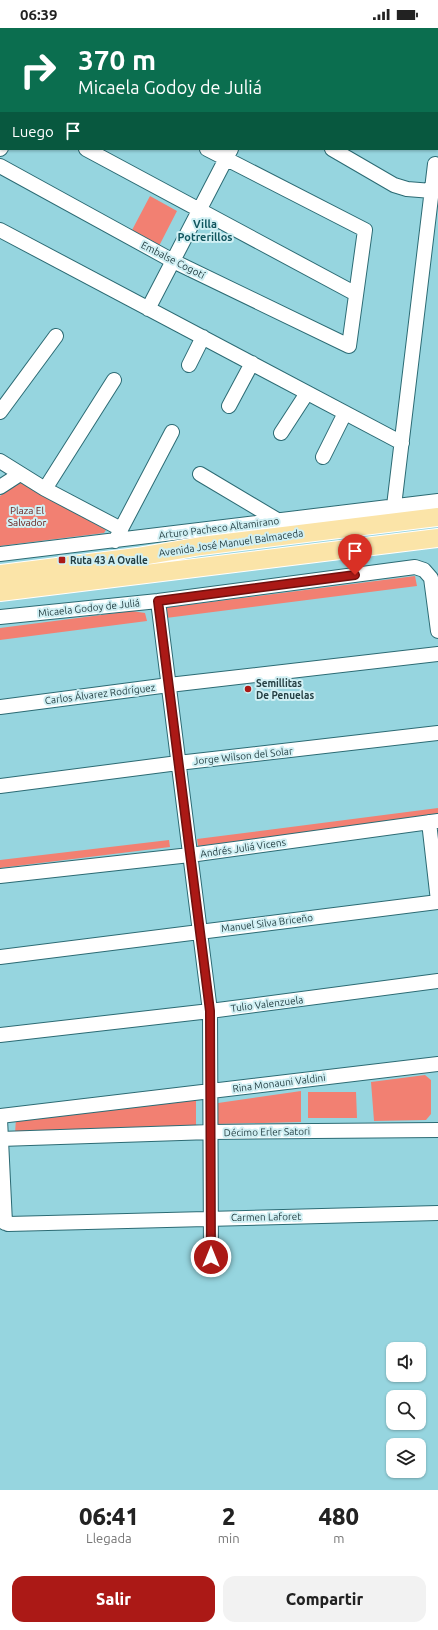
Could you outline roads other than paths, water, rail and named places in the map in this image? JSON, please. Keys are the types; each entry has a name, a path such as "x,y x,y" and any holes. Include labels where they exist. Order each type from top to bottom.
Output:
{"main road":[{"name":"Avenida José Manuel Balmaceda","path":"0,574 136,557 201,546 438,517"},
{"name":"Avenida José Manuel Balmaceda","path":"0,592 438,538"}],"street":[{"path":"88,150 356,294 365,230 228,154 211,150"},
{"path":"334,150 394,185 407,189 432,191"},
{"path":"148,309 228,154"},
{"path":"394,506 434,164"},
{"name":"Embalse Cogotí","path":"0,166 173,261 349,346 356,294"},
{"path":"0,230 402,443"},
{"path":"0,412 56,336"},
{"path":"189,364 203,337"},
{"path":"229,406 252,363"},
{"path":"45,489 114,380"},
{"path":"280,433 307,393"},
{"path":"323,458 345,413"},
{"path":"0,462 118,535 172,432"},
{"path":"0,487 20,474"},
{"path":"200,474 279,521"},
{"name":"Arturo Pacheco Altamirano","path":"0,554 85,543 118,535 279,521 438,501"},
{"name":"Micaela Godoy de Juliá","path":"0,617 158,601 415,567 424,570 431,578 438,631"},
{"path":"158,601 210,1011 211,1257"},
{"name":"Carlos Álvarez Rodríguez","path":"0,707 168,685 438,654"},
{"name":"Jorge Wilson del Solar","path":"0,786 178,763 438,733"},
{"path":"434,821 438,901"},
{"name":"Andrés Juliá Vicens","path":"0,876 190,855 434,821"},
{"name":"Manuel Silva Briceño","path":"0,957 438,901"},
{"name":"Tulio Valenzuela","path":"0,1035 210,1011 438,981"},
{"name":"Rina Monauni Valdini","path":"0,1116 438,1064"},
{"path":"0,1120 3,1223"},
{"name":"Décimo Erler Satori","path":"1,1139 211,1132 438,1130"},
{"name":"Carmen Laforet","path":"3,1223 438,1213"}],"place":[{"name":"Ruta 43 A Ovalle","path":"62,560"},
{"name":"Semillitas De Penuelas","path":"248,689"}],"district":[{"name":"Villa Potrerillos","path":"205,230"}],"park label":[{"name":"Plaza El Salvador","path":"27,516"}]}
